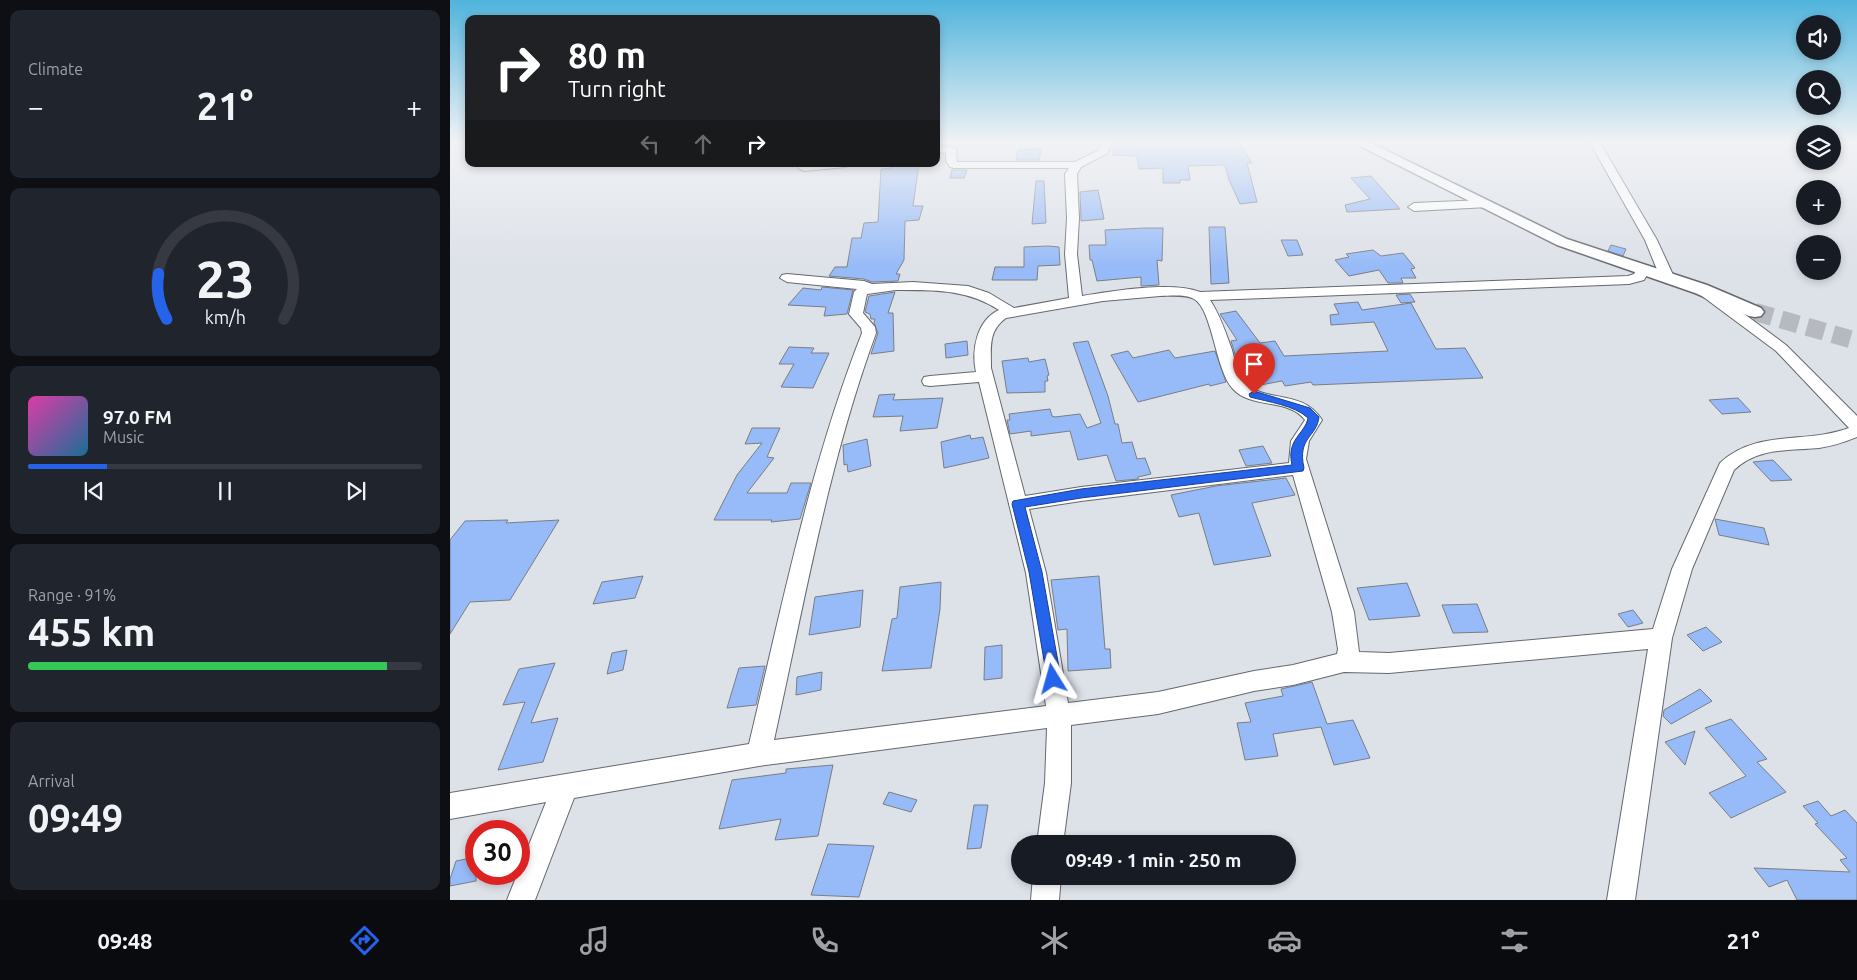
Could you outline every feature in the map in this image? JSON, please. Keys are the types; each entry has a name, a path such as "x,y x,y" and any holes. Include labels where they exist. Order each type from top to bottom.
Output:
{"street":[{"path":"1071,183 1073,218 1071,254 1076,301"},
{"path":"1441,183 1562,242 1701,289 1755,312"},
{"path":"1618,183 1651,240 1667,277"},
{"path":"1414,207 1484,204"},
{"path":"1051,835 1058,783 1059,717 1036,572 985,376 982,357 986,332 994,320 1009,312 1121,295 1180,292 1200,296 1628,280 1639,277 1643,270"},
{"path":"787,278 864,285 869,289"},
{"path":"759,754 818,497 853,375 869,333 868,327 856,312 861,292 869,289 919,285 969,290 991,298 1009,312"},
{"path":"1701,289 1781,348 1857,426"},
{"path":"1200,296 1216,327 1229,368 1237,385 1246,392 1306,410 1313,417 1313,423 1304,434 1298,447 1296,459 1343,612 1349,649 1343,662"},
{"path":"930,381 985,376"},
{"path":"1621,900 1661,638 1682,569 1726,467 1731,461 1747,451 1832,440 1857,431"},
{"path":"1018,504 1081,494 1299,468"},
{"path":"450,806 759,754 1158,703 1254,681 1326,669 1343,662 1389,663 1661,638"},
{"path":"521,900 565,787"},
{"path":"1045,900 1046,885"}],"building":[{"path":"880,183 916,183 913,206 923,206 919,220 905,221 904,260 896,274 900,274 898,281 872,282 864,279 829,276 835,267 847,267 852,238 861,238 864,223 878,222"},
{"path":"1036,183 1044,183 1046,223 1032,224"},
{"path":"1230,183 1252,183 1257,202 1240,204"},
{"path":"1356,183 1377,183 1400,209 1347,212 1345,205 1370,199"},
{"path":"1098,190 1104,219 1081,221 1080,192"},
{"path":"1209,227 1225,227 1229,283 1211,284"},
{"path":"1163,228 1162,261 1157,260 1159,285 1141,286 1141,277 1097,281 1092,260 1090,260 1089,245 1106,245 1105,230"},
{"path":"1281,240 1297,240 1303,255 1288,256"},
{"path":"1611,245 1626,249 1623,256 1608,251"},
{"path":"1024,247 1059,247 1060,265 1038,266 1037,280 992,280 995,267 1024,267"},
{"path":"1373,250 1381,256 1403,253 1415,268 1411,269 1416,278 1401,278 1403,283 1388,283 1379,270 1349,276 1335,260 1349,257 1346,254"},
{"path":"822,287 853,290 847,314 824,316 826,307 788,305 803,288 821,290"},
{"path":"895,292 888,313 893,313 894,351 871,354 878,333 874,323 875,319 871,319 870,314 865,312 869,296"},
{"path":"1410,294 1415,302 1401,303 1396,295"},
{"path":"1358,302 1362,310 1411,303 1436,349 1465,348 1483,378 1313,385 1311,382 1285,386 1282,381 1255,386 1250,378 1244,379 1241,374 1231,341 1237,340 1220,314 1236,311 1260,343 1275,341 1284,356 1388,351 1374,322 1331,325 1330,315 1339,314 1334,304"},
{"path":"967,341 968,355 946,358 945,344"},
{"path":"1088,341 1108,396 1115,424 1118,424 1122,443 1132,442 1137,459 1145,458 1151,474 1138,477 1138,479 1116,481 1107,455 1078,460 1070,431 1031,436 1031,431 1010,434 1007,420 1010,420 1009,414 1050,409 1052,416 1055,417 1080,414 1087,428 1101,423 1073,343"},
{"path":"789,347 814,348 811,353 829,353 813,388 781,387 794,364 779,364"},
{"path":"1169,350 1175,358 1215,351 1226,382 1210,386 1209,384 1138,402 1111,355 1128,351 1133,358"},
{"path":"1028,358 1029,362 1045,359 1049,375 1047,376 1048,381 1045,381 1045,392 1007,393 1002,361"},
{"path":"895,394 893,400 943,398 937,428 900,431 903,416 873,417 879,395"},
{"path":"1738,398 1751,412 1722,414 1709,400"},
{"path":"752,428 780,428 767,457 774,458 747,493 787,493 791,483 811,483 800,519 771,522 772,520 714,520 737,475 762,443 745,444"},
{"path":"970,435 971,439 983,437 989,458 944,468 941,442"},
{"path":"867,439 871,466 848,472 847,464 844,465 843,445"},
{"path":"1263,446 1272,463 1246,466 1239,450"},
{"path":"1773,460 1792,480 1771,481 1753,462"},
{"path":"1286,478 1295,495 1252,503 1271,556 1214,565 1199,513 1179,517 1171,495 1216,486"},
{"path":"1715,519 1764,528 1769,545 1719,535"},
{"path":"508,520 506,523 559,520 510,600 470,602 450,634 450,540 465,521"},
{"path":"643,576 635,598 593,604 602,582"},
{"path":"1099,576 1105,649 1110,649 1111,668 1068,671 1067,629 1058,630 1051,580"},
{"path":"941,582 940,609 931,668 882,671 892,619 897,618 900,587"},
{"path":"1407,583 1420,616 1369,620 1357,588"},
{"path":"863,590 860,627 809,635 815,597"},
{"path":"1477,604 1488,632 1453,633 1442,605"},
{"path":"1633,610 1643,623 1628,627 1618,614"},
{"path":"1706,627 1722,642 1703,651 1687,635"},
{"path":"1002,645 1002,678 984,680 985,647"},
{"path":"627,650 623,670 607,674 612,653"},
{"path":"555,663 531,723 558,718 543,762 498,770 525,702 503,705 519,669"},
{"path":"765,666 756,705 727,708 739,668"},
{"path":"822,672 821,690 796,695 797,677"},
{"path":"1312,682 1327,724 1353,720 1370,758 1334,765 1321,727 1273,734 1278,756 1245,760 1237,723 1251,722 1245,703 1283,696 1281,689"},
{"path":"1700,689 1712,701 1671,724 1663,716 1664,710"},
{"path":"1731,719 1767,759 1757,762 1786,792 1731,818 1709,793 1746,776 1705,728"},
{"path":"1695,731 1685,765 1665,742"},
{"path":"833,765 818,836 775,840 781,819 719,829 732,780 786,773 786,769"},
{"path":"889,792 917,800 911,812 883,804"},
{"path":"1818,801 1831,816 1845,810 1857,823 1857,900 1797,900 1787,880 1769,887 1754,868 1850,872 1840,860 1847,858 1815,824 1818,823 1803,806"},
{"path":"974,805 988,805 981,848 967,849"},
{"path":"828,844 874,846 859,897 811,895"},
{"path":"465,859 465,883 450,886 450,879 456,861"}],"tunnel":[{"path":"1755,312 1857,341"}],"route":[{"path":"1053,679 1036,572 1018,504 1081,494 1299,468 1296,459 1298,447 1304,434 1313,423 1313,417 1306,410 1297,406 1254,394"}]}
